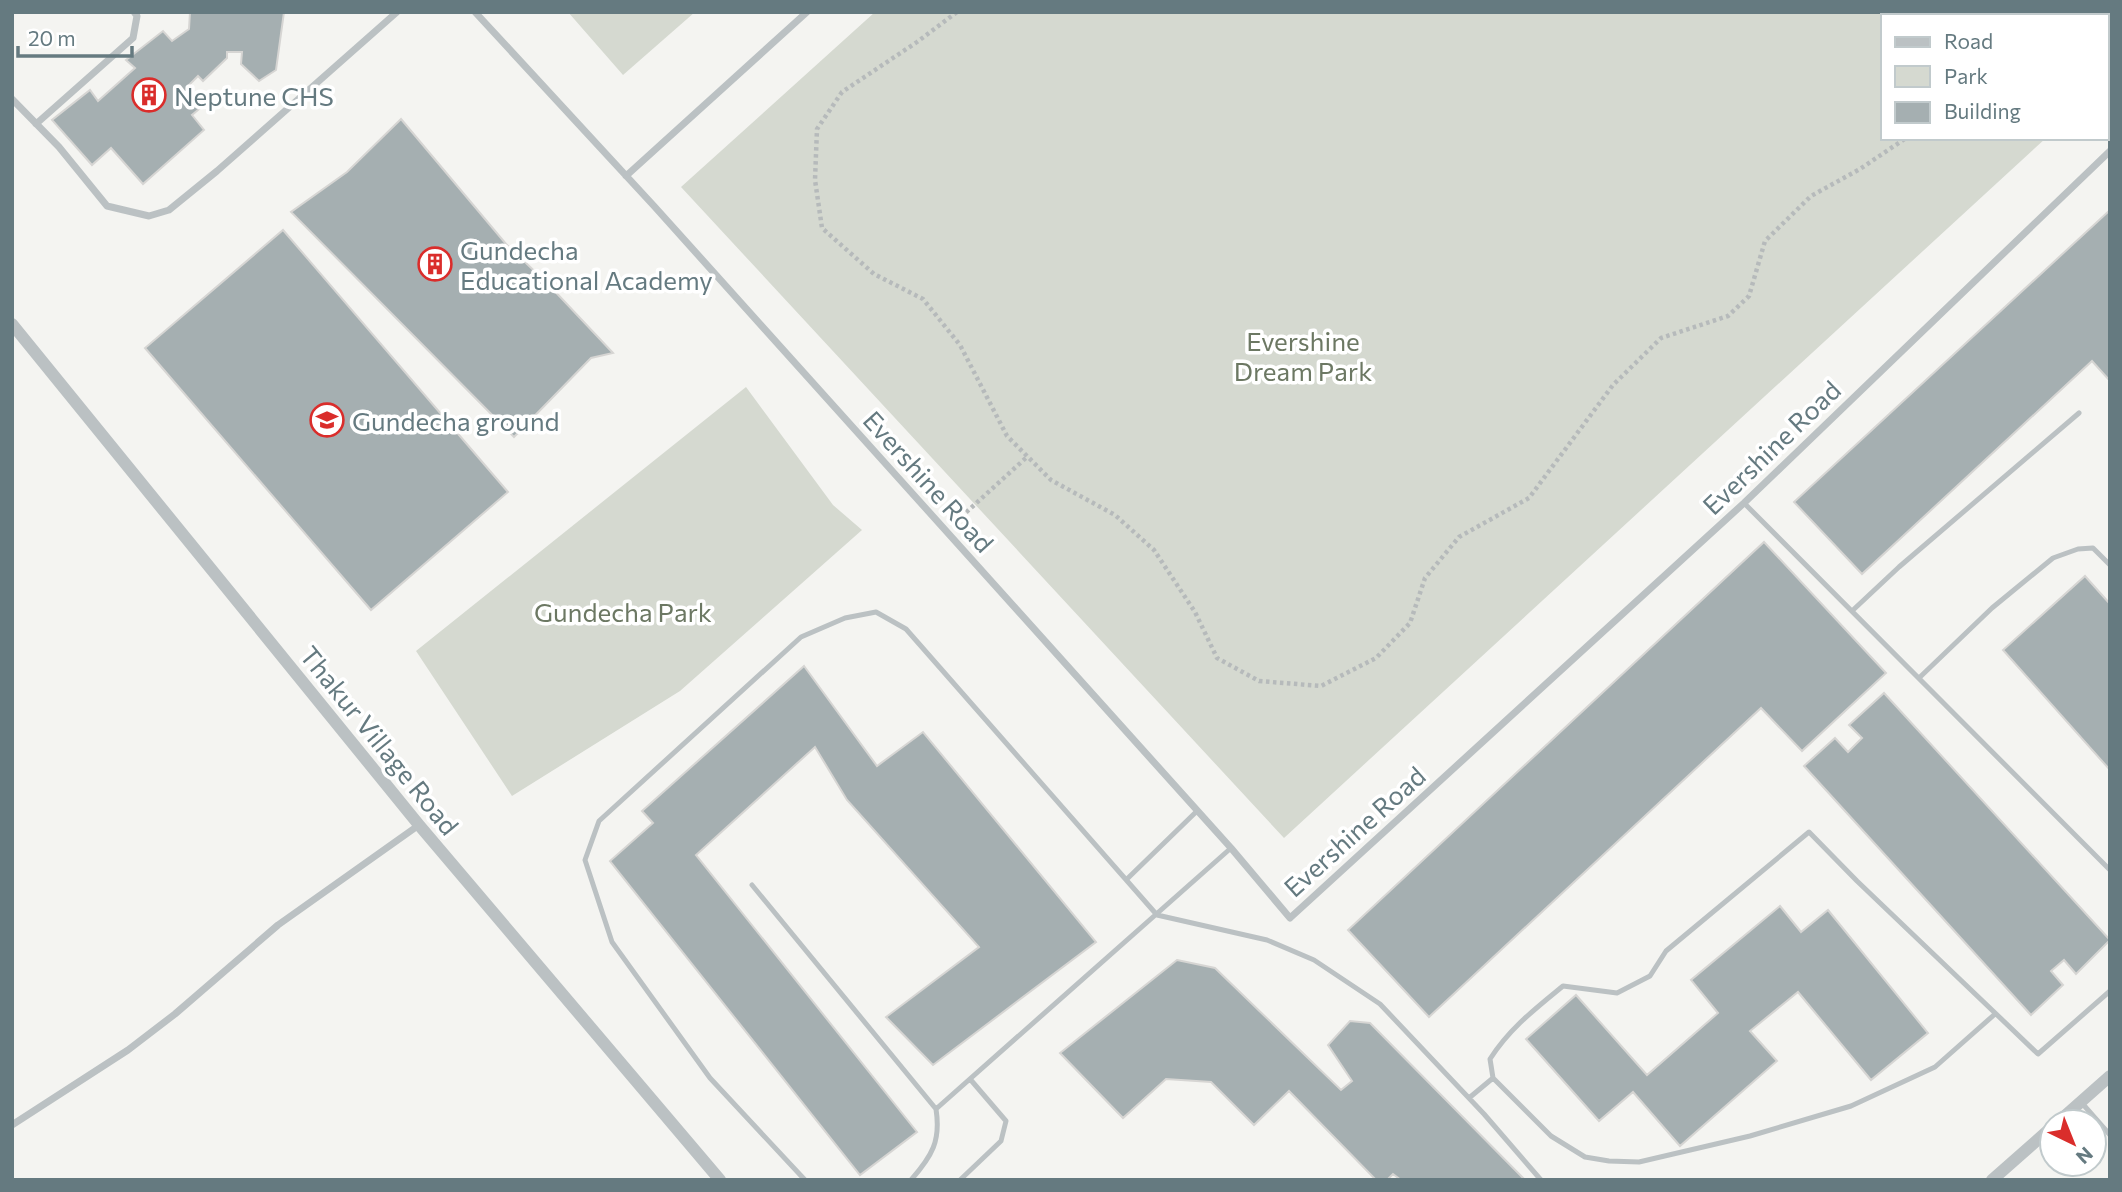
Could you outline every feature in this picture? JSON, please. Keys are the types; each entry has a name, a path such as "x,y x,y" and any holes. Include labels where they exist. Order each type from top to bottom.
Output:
{"street":[{"path":"36,124 133,38 137,16 134,12"},
{"path":"12,99 59,147 107,206 149,216 169,210 217,171 397,12"},
{"name":"Evershine Road","path":"475,12 946,531 1231,848 1290,918 1744,503 2110,151"},
{"path":"626,176 807,12"},
{"name":"Thakur Village Road","path":"12,324 419,825 720,1180"},
{"path":"12,1125 128,1050 175,1014 278,925 419,825"},
{"path":"2074,1108 2110,1076"},
{"path":"1992,1180 2038,1139"}],"lane":[{"path":"1852,611 2078,413"},
{"path":"1744,503 2110,870"},
{"path":"1919,678 1992,608 2053,558 2078,549 2093,548 2110,565"},
{"path":"805,1180 710,1078 612,942 585,860 599,821 801,637 845,618 876,612 906,629 1157,915 1267,940 1314,960 1380,1004 1469,1098 1541,1180"},
{"path":"1126,879 1197,811"},
{"path":"1995,1014 1935,1067 1850,1106 1750,1136 1639,1162 1585,1157 1551,1136 1493,1077 1490,1059 1502,1040 1521,1020 1563,986 1617,993 1650,976 1666,951 1809,832 2038,1054 2110,991"},
{"path":"936,1110 1231,848"},
{"path":"752,885 936,1110 938,1127 935,1143 925,1164 911,1180"},
{"path":"1469,1098 1493,1077"},
{"path":"960,1180 1001,1141 1006,1121 970,1079"},
{"path":"2081,1102 2110,1135"}],"path":[{"path":"957,12 842,92 817,130 815,180 822,228 874,274 923,299 960,345 1007,436 1051,480 1115,515 1154,550 1195,612 1217,658 1259,681 1321,686 1376,658 1410,623 1425,578 1459,537 1529,498 1613,385 1661,338 1728,316 1749,296 1765,241 1811,196 1860,169 1903,140"},
{"path":"946,531 1028,456"}],"green space":[{"path":"568,12 695,12 623,75"},
{"name":"Evershine Dream Park","path":"875,12 2074,14 1881,14 1881,140 2044,140 1284,838 681,187"},
{"name":"Gundecha Park","path":"746,387 833,505 862,530 680,691 512,796 416,651"}],"building":[{"name":"Neptune CHS","path":"190,12 284,12 276,70 259,81 241,64 242,52 227,52 227,58 203,81 198,76 187,87 204,105 192,115 204,130 143,184 111,148 92,165 52,120 90,90 98,101 135,68 126,60 163,31 172,41 189,29"},
{"name":"Gundecha Educational Academy","path":"401,119 506,244 613,353 591,358 514,437 291,212 347,172"},
{"path":"2110,210 2110,381 2092,361 1862,574 1794,502"},
{"name":"Gundecha ground","path":"283,230 508,492 371,610 145,348"},
{"path":"1764,542 1886,673 1802,751 1761,708 1429,1017 1348,930"},
{"path":"2085,576 2110,604 2110,770 2003,650"},
{"path":"804,666 877,766 923,732 1096,942 933,1065 886,1017 979,947 847,800 815,747 696,855 917,1132 860,1175 610,861 653,823 642,811"},
{"path":"1884,693 2110,940 2076,974 2064,960 2051,971 2063,985 2031,1015 1804,766 1835,738 1848,752 1862,738 1849,725"},
{"path":"1780,906 1801,932 1828,910 1928,1033 1871,1080 1798,992 1750,1031 1777,1061 1680,1146 1633,1092 1599,1121 1526,1039 1576,995 1647,1075 1718,1013 1691,980"},
{"path":"1177,960 1215,968 1341,1090 1352,1081 1328,1045 1350,1021 1370,1023 1525,1180 1401,1180 1393,1174 1387,1180 1376,1180 1289,1091 1254,1125 1211,1082 1166,1079 1123,1118 1060,1053"}],"place":[{"name":"Neptune CHS","path":"149,95"},
{"name":"Gundecha Educational Academy","path":"435,264"},
{"name":"Gundecha ground","path":"327,420"}]}
